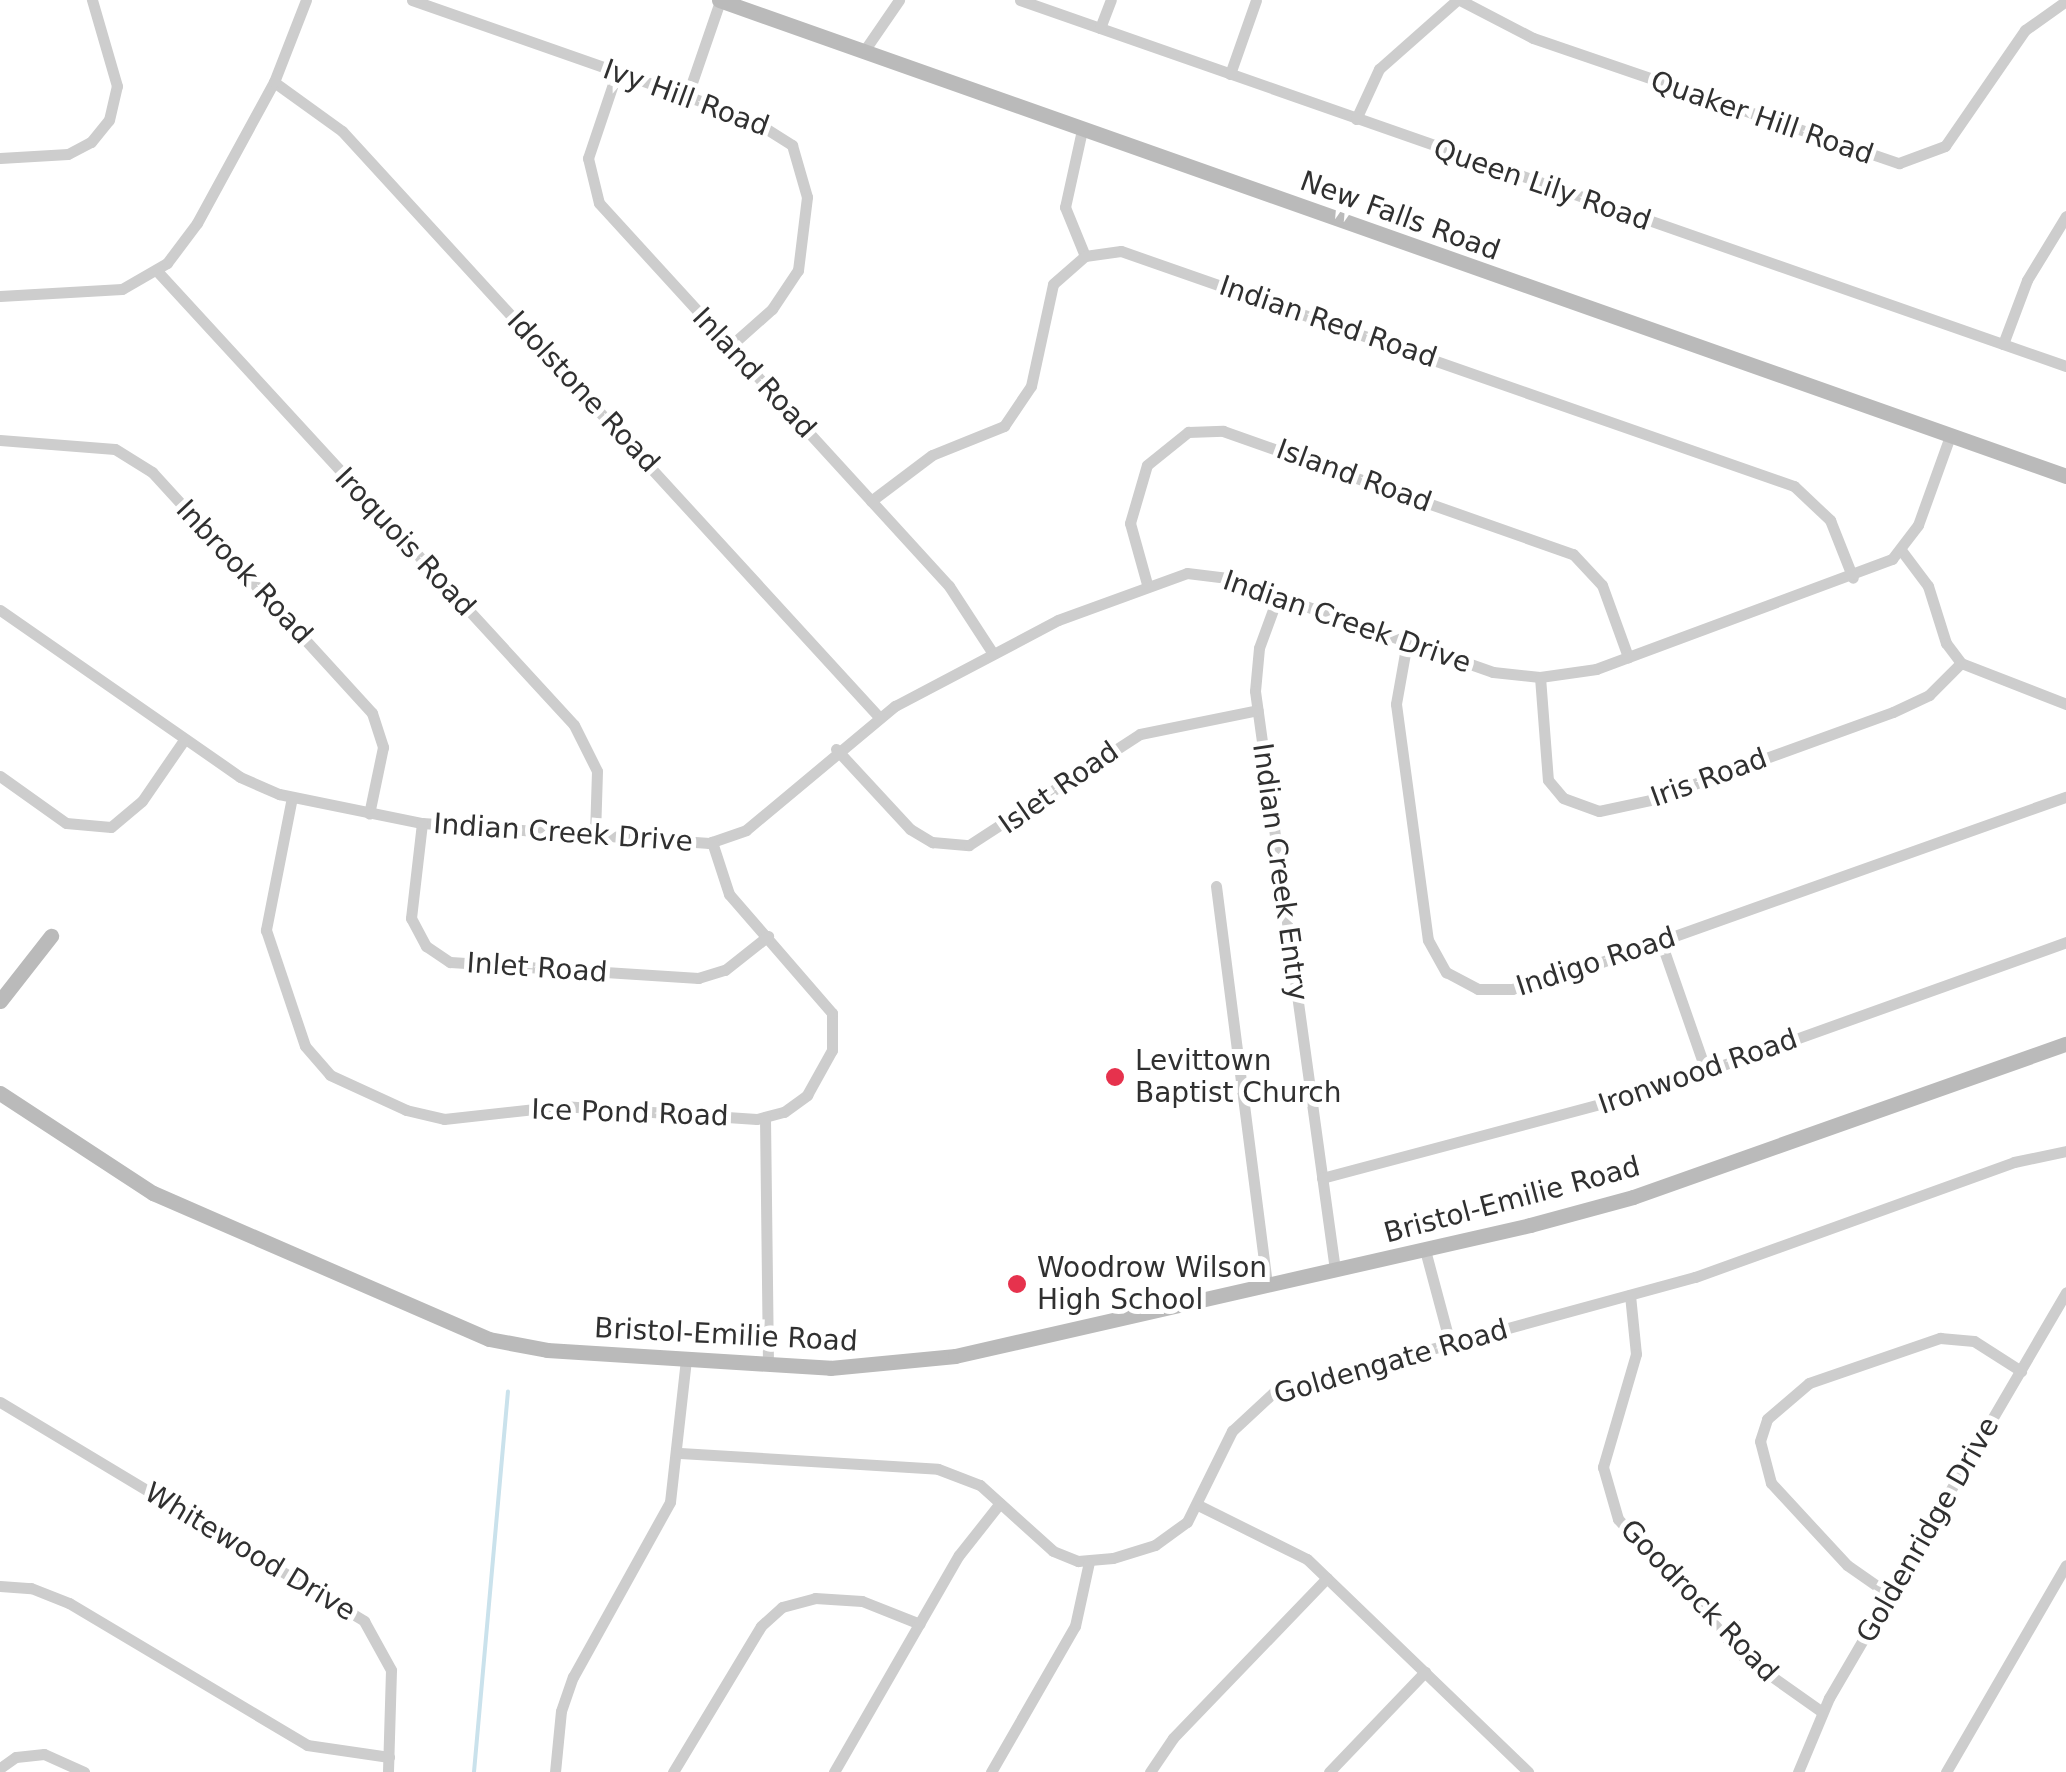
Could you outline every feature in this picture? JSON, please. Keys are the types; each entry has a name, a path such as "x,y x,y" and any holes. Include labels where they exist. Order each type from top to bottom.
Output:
{"street":[{"path":"0,158 68,154 91,142 109,120 117,86 92,0"},
{"path":"0,296 104,292 157,272 197,223 274,82 306,0"},
{"name":"Ivy Hill Road","path":"412,0 781,134 805,173 796,278 730,347"},
{"path":"687,97 720,0"},
{"name":"New Falls Road","path":"720,0 2066,476"},
{"path":"864,52 899,0"},
{"name":"Queen Lily Road","path":"1020,0 2066,366"},
{"path":"1100,28 1111,0"},
{"path":"1230,74 1256,0"},
{"path":"1356,119 1380,69 1459,0"},
{"name":"Quaker Hill Road","path":"1459,0 1533,38 1899,162 1945,146 2026,30 2066,1"},
{"name":"Inland Road","path":"617,72 588,158 594,192 949,586 992,652"},
{"name":"Idolstone Road","path":"274,82 342,131 879,716"},
{"path":"871,501 920,462 992,434 1019,410 1031,386 1046,298 1063,272 1086,256 1065,207 1082,130"},
{"path":"2003,344 2028,280 2066,216"},
{"name":"Indian Red Road","path":"1086,256 1109,250 1138,255 1794,486 1830,520 1853,578"},
{"name":"Iroquois Road","path":"157,272 574,726 597,771 595,836"},
{"name":"Island Road","path":"1147,584 1130,523 1147,465 1188,432 1223,431 1572,554 1602,585 1628,657"},
{"path":"1950,436 1918,525 1901,550 1928,586 1946,642 1961,663 2066,704"},
{"name":"Inbrook Road","path":"0,440 115,449 152,472 372,713 383,747 369,814"},
{"name":"Indian Creek Drive","path":"0,610 240,777 292,797 422,823 712,842 746,830 836,748 879,716 992,652 1147,584 1187,573 1217,576 1493,672 1540,677 1584,673 1853,578 1901,550"},
{"name":"Indian Creek Entry","path":"1278,596 1259,648 1258,710 1336,1270"},
{"name":"Indigo Road","path":"1407,642 1396,704 1423,914 1438,963 1470,986 1500,992 1661,942 2066,797"},
{"name":"Iris Road","path":"1540,677 1548,780 1563,798 1599,811 1650,800 1893,712 1929,695 1961,663"},
{"name":"Islet Road","path":"836,748 910,829 932,842 968,845 1140,734 1258,710"},
{"path":"0,776 66,823 111,827 142,801 184,740"},
{"name":"Ice Pond Road","path":"292,797 267,942 305,1046 330,1075 406,1110 444,1119 562,1106 765,1118 808,1095 836,1031 826,1003 730,894 712,842"},
{"name":"Inlet Road","path":"422,823 411,918 426,946 450,962 698,978 724,970 768,936"},
{"path":"1216,886 1267,1286"},
{"path":"0,1001 51,936"},
{"path":"1661,942 1706,1071"},
{"name":"Ironwood Road","path":"1322,1178 1594,1108 2065,944"},
{"name":"Bristol-Emilie Road","path":"0,1093 152,1193 489,1339 768,1364 915,1363 1425,1250 1633,1196 2066,1044"},
{"path":"765,1118 768,1364"},
{"name":"Goldengate Road","path":"1089,1562 1155,1545 1200,1506 1232,1431 1262,1399 1307,1380 1630,1296 2014,1162 2066,1151"},
{"path":"1425,1250 1450,1343"},
{"name":"Goldenridge Drive","path":"1802,1771 1822,1712 2066,1292"},
{"name":"Goodrock Road","path":"1630,1296 1636,1354 1603,1467 1618,1519 1743,1656 1822,1712"},
{"path":"1890,1594 1847,1566 1772,1483 1760,1441 1767,1419 1809,1383 1940,1338 1974,1341 2021,1372"},
{"path":"556,1772 565,1696 661,1523 680,1453 686,1359"},
{"name":"Whitewood Drive","path":"0,1402 364,1621 391,1670 388,1772"},
{"path":"680,1453 938,1469 974,1481 1053,1551 1089,1562 1076,1626 990,1772"},
{"path":"834,1772 959,1556 1000,1503"},
{"path":"1200,1506 1285,1542 1426,1672 1524,1770"},
{"path":"1946,1772 2066,1566"},
{"path":"1150,1772 1198,1710 1327,1578"},
{"path":"0,1586 31,1588 69,1604 307,1744 389,1757"},
{"path":"673,1772 762,1626 782,1607 814,1598 862,1602 920,1624"},
{"path":"1329,1772 1426,1672"},
{"path":"0,1768 16,1758 44,1754 84,1772"}],"waterway":[{"path":"474,1772 508,1392"}],"place":[{"name":"Levittown Baptist Church","path":"1115,1077"},
{"name":"Woodrow Wilson High School","path":"1017,1284"}]}
